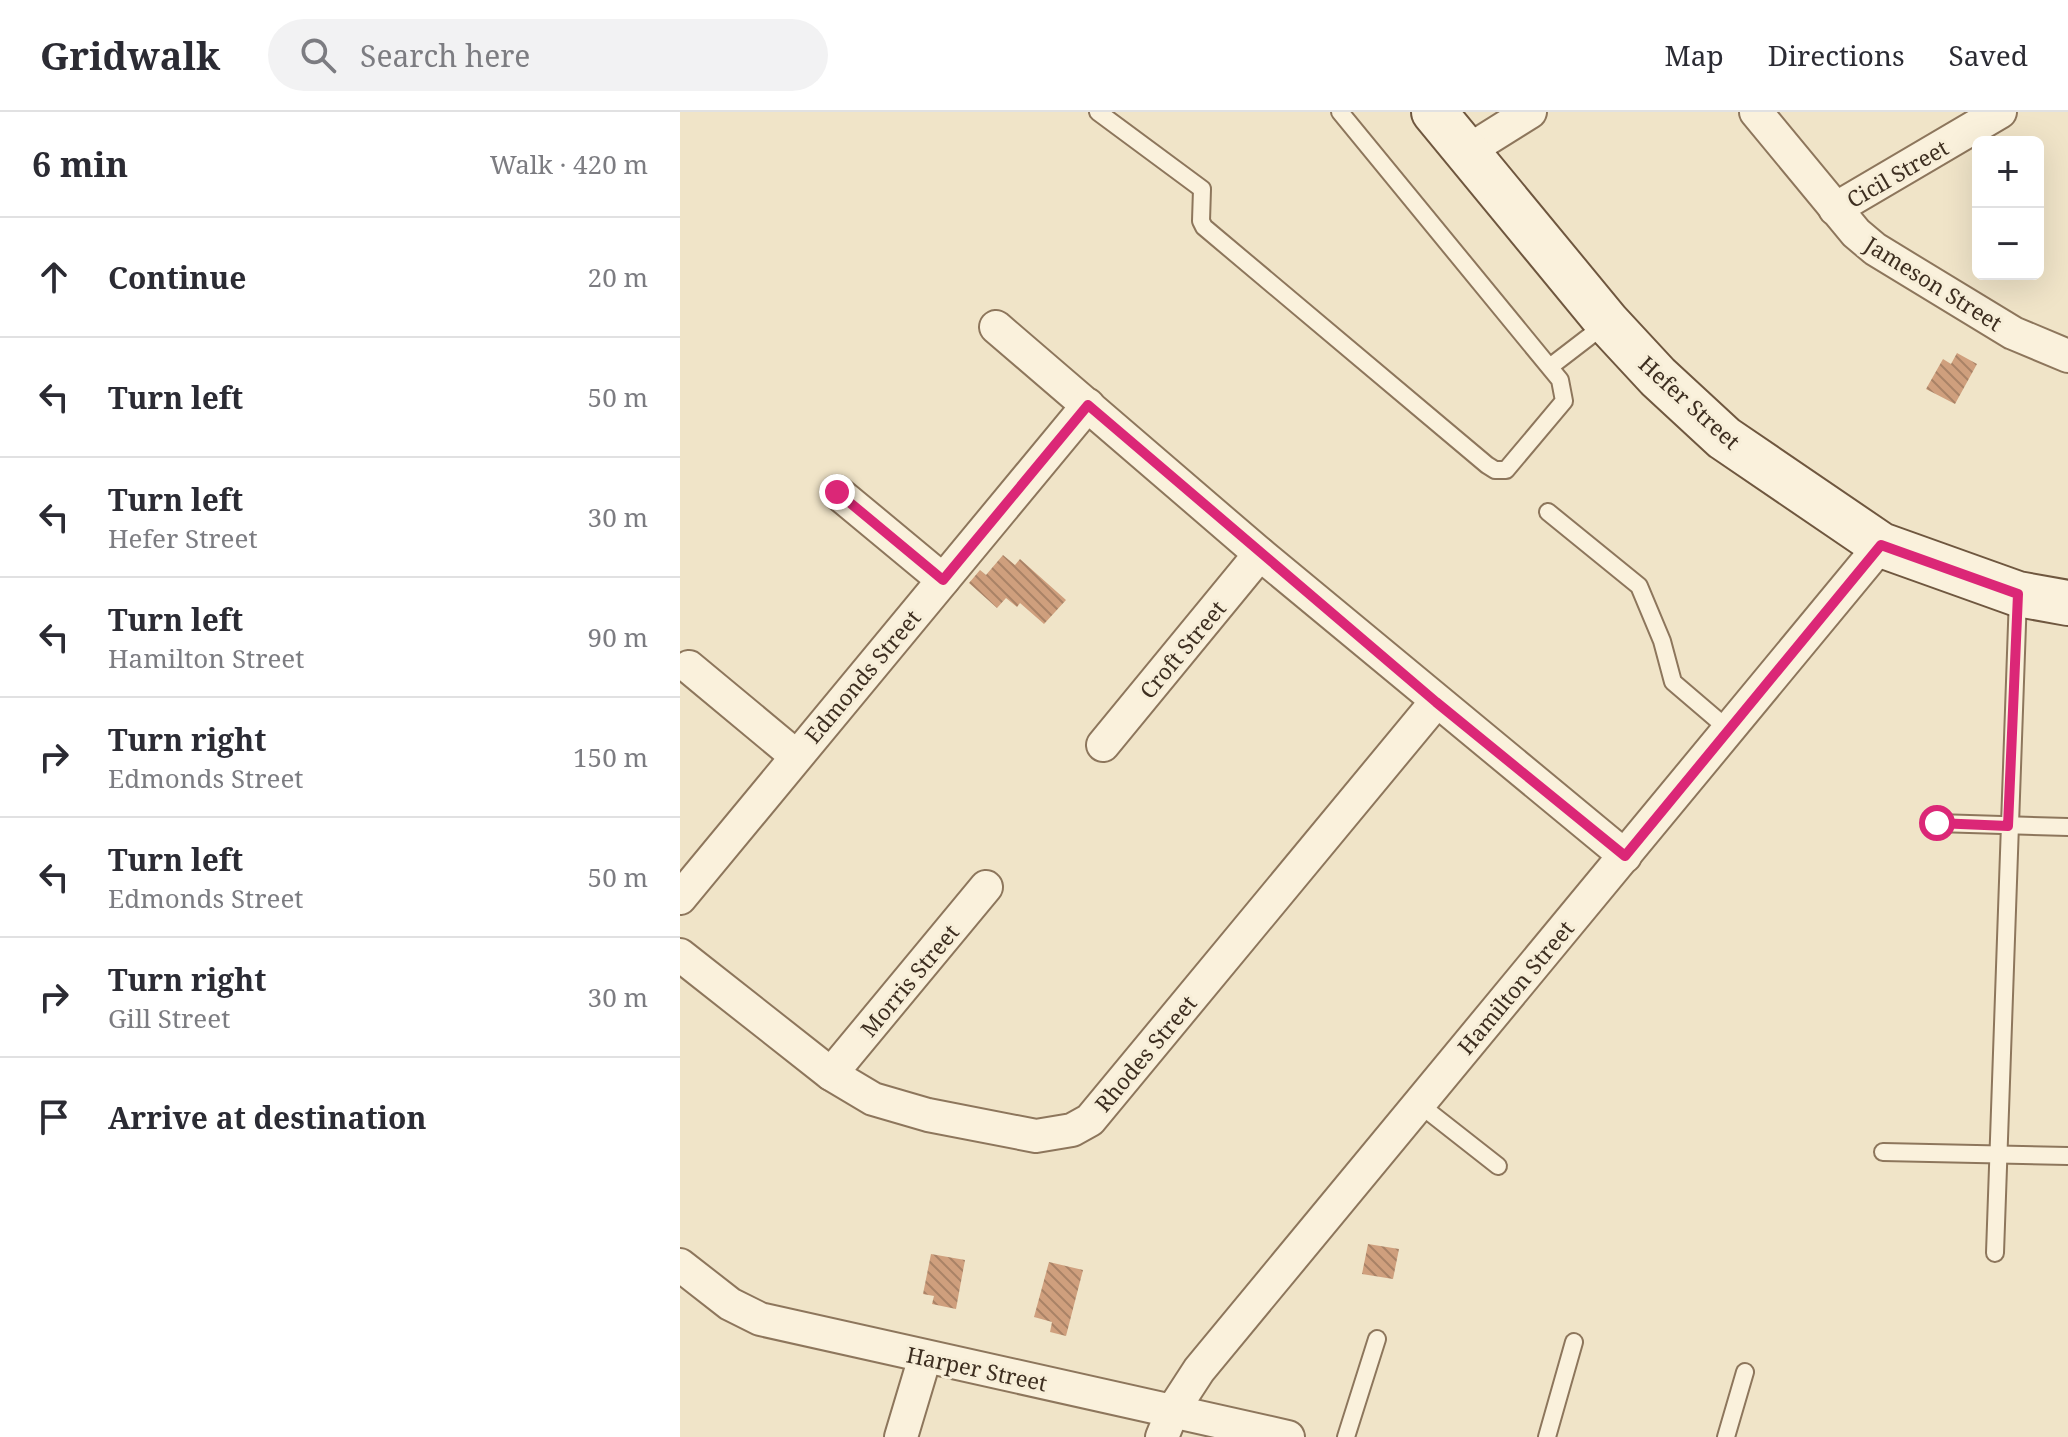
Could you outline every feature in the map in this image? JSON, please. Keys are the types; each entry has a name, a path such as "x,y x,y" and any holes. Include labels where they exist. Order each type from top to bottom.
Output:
{"street":[{"name":"Hefer Street","path":"1434,112 1607,322 1658,377 1724,438 1881,545 2018,594 2068,603"},
{"path":"1466,152 1530,112"},
{"name":"Jameson Street","path":"1756,112 1835,209 1875,249 2013,333 2068,356"},
{"name":"Cicil Street","path":"1835,209 2000,112"},
{"path":"996,327 1260,554 1625,856"},
{"name":"Edmonds Street","path":"680,898 1088,405"},
{"path":"837,492 943,580"},
{"name":"Hamilton Street","path":"1168,1424 1199,1370 1881,545"},
{"name":"Croft Street","path":"1103,745 1260,554"},
{"path":"689,667 796,756"},
{"name":"Rhodes Street","path":"680,955 831,1074 873,1099 928,1115 1023,1134 1054,1135 1090,1120 1436,702"},
{"name":"Morris Street","path":"831,1074 986,887"},
{"name":"Harper Street","path":"680,1265 730,1304 751,1315 925,1357 1168,1424 1288,1437"},
{"path":"901,1437 925,1357"}],"lane":[{"path":"1098,112 1202,189 1201,221 1204,227 1491,468 1509,468 1564,401 1562,385 1551,366 1340,112"},
{"path":"1551,366 1607,322"},
{"path":"1548,512 1639,586 1662,641 1673,682 1728,729"},
{"path":"1995,1253 2018,594"},
{"path":"1937,823 2068,827"},
{"path":"1419,1104 1498,1166"},
{"path":"1883,1152 2068,1156"},
{"path":"1346,1437 1377,1339"},
{"path":"1547,1437 1574,1342"},
{"path":"1726,1437 1745,1372"}],"building":[{"path":"1957,353 1977,364 1955,404 1926,389 1943,359 1951,364"},
{"path":"1003,555 1015,565 1020,559 1066,600 1044,624 1020,603 1017,607 1006,598 997,608 969,583 980,570 986,575"},
{"path":"1368,1244 1399,1249 1393,1279 1362,1274"},
{"path":"931,1254 965,1260 956,1309 932,1304 934,1296 923,1294"},
{"path":"1049,1262 1083,1270 1066,1336 1050,1332 1052,1322 1034,1317"}],"route":[{"path":"837,492 943,580 1088,405 1436,702 1625,856 1881,545 1938,568 2018,594 2008,826 1937,823"}]}
